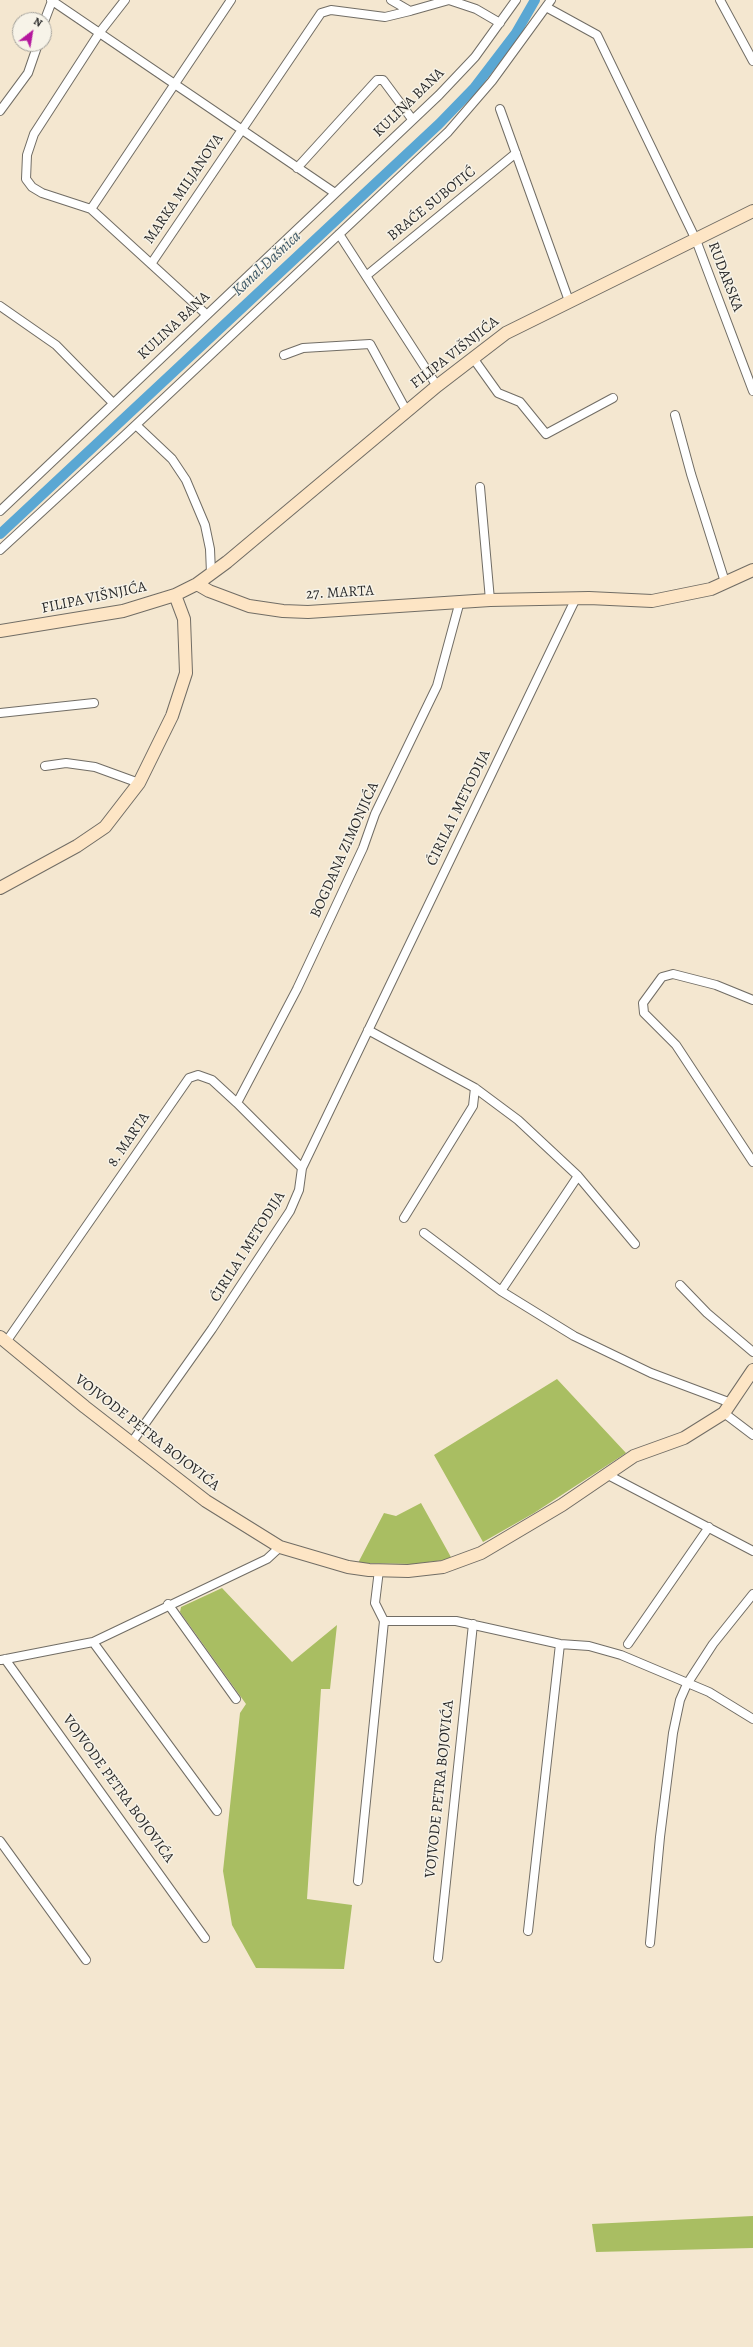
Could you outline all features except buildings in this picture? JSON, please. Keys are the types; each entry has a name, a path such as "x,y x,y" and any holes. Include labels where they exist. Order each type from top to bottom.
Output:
{"street":[{"name":"MARKA MILJANOVA","path":"48,12 52,0 335,193"},
{"name":"MARKA MILJANOVA","path":"125,0 100,32 34,134 27,154 25,170 26,179 32,186 42,193 91,209 207,315"},
{"path":"91,209 231,0"},
{"path":"390,0 410,11 449,0 476,9 500,23"},
{"name":"KULINA BANA","path":"0,511 335,193 475,57 516,0"},
{"path":"720,0 753,61"},
{"path":"0,550 136,425 448,132 492,81 548,3"},
{"name":"RUDARSKA","path":"548,3 597,35 696,240 752,385"},
{"name":"MARKA MILJANOVA","path":"151,264 321,13 331,10 385,17 410,11"},
{"path":"0,111 28,73 35,52"},
{"path":"297,168 377,80 383,80 412,119"},
{"path":"500,109 569,301"},
{"name":"BRAĆE SUBOTIĆ","path":"366,276 516,154"},
{"name":"FILIPA VIŠNJIĆA","path":"0,632 124,610 176,595 197,584 437,386 506,333 753,211"},
{"path":"339,234 437,386"},
{"path":"0,306 56,345 113,403"},
{"path":"284,355 303,348 370,344 407,412"},
{"path":"473,358 498,393 520,402 546,434 613,398"},
{"path":"675,415 691,474 725,582"},
{"path":"136,425 172,459 188,485 205,525 211,573"},
{"path":"480,487 490,600"},
{"name":"27. MARTA","path":"197,584 209,591 249,606 283,612 490,600 576,598 652,600 696,593 753,570"},
{"path":"0,888 77,846 106,827 139,783 172,716 186,673 184,619 176,595"},
{"name":"ĆIRILA I METODIJA","path":"132,1442 212,1329 290,1211 299,1190 302,1168 576,598"},
{"name":"BOGDANA ZIMONJIĆA","path":"237,1103 297,989 360,854 375,814 436,686 460,601"},
{"path":"0,713 94,703"},
{"path":"45,766 66,763 95,767 139,783"},
{"path":"753,1000 716,985 674,974 662,977 643,1003 643,1008 644,1012 676,1045 753,1162"},
{"path":"368,1030 475,1088 539,1138 578,1176 635,1244"},
{"name":"8. MARTA","path":"3,1339 186,1080 193,1075 204,1076 212,1080 302,1168"},
{"path":"404,1218 473,1106 475,1088"},
{"path":"501,1292 578,1176"},
{"path":"424,1233 501,1292 555,1325 612,1356 670,1381 731,1403"},
{"path":"680,1284 707,1313 753,1352"},
{"name":"VOJVODE PETRA BOJOVIĆA","path":"3,1339 85,1407 132,1442 185,1486 280,1547 348,1567 378,1570 408,1571 443,1567 465,1561 562,1505 634,1456 684,1438 724,1413 753,1370"},
{"path":"724,1413 753,1435"},
{"path":"608,1475 753,1550"},
{"path":"628,1644 709,1527"},
{"name":"VOJVODE PETRA BOJOVIĆA","path":"205,1938 2,1660 93,1642 168,1604 267,1559 280,1547"},
{"path":"358,1881 384,1621 375,1603 378,1570"},
{"path":"650,1943 660,1837 673,1733 680,1700 687,1684 714,1644 753,1594"},
{"path":"168,1604 236,1699"},
{"path":"384,1621 400,1623 456,1621 560,1644 589,1646 621,1655 709,1692 753,1719"},
{"name":"VOJVODE PETRA BOJOVIĆA","path":"438,1958 473,1624"},
{"path":"93,1642 217,1810"},
{"path":"528,1931 560,1644"},
{"path":"0,1841 86,1960"}],"green space":[{"path":"557,1379 626,1453 534,1513 483,1542 434,1455"},
{"path":"421,1503 452,1559 413,1564 358,1563 384,1513 396,1516"},
{"path":"222,1588 292,1662 337,1625 330,1689 321,1689 307,1899 352,1905 344,1969 256,1968 232,1925 223,1871 240,1713 246,1704 180,1612 181,1607"},
{"path":"753,2216 753,2248 596,2252 592,2224"}],"waterway":[{"name":"Kanal Dašnica","path":"0,534 439,124 474,88 516,33 535,0"}]}
